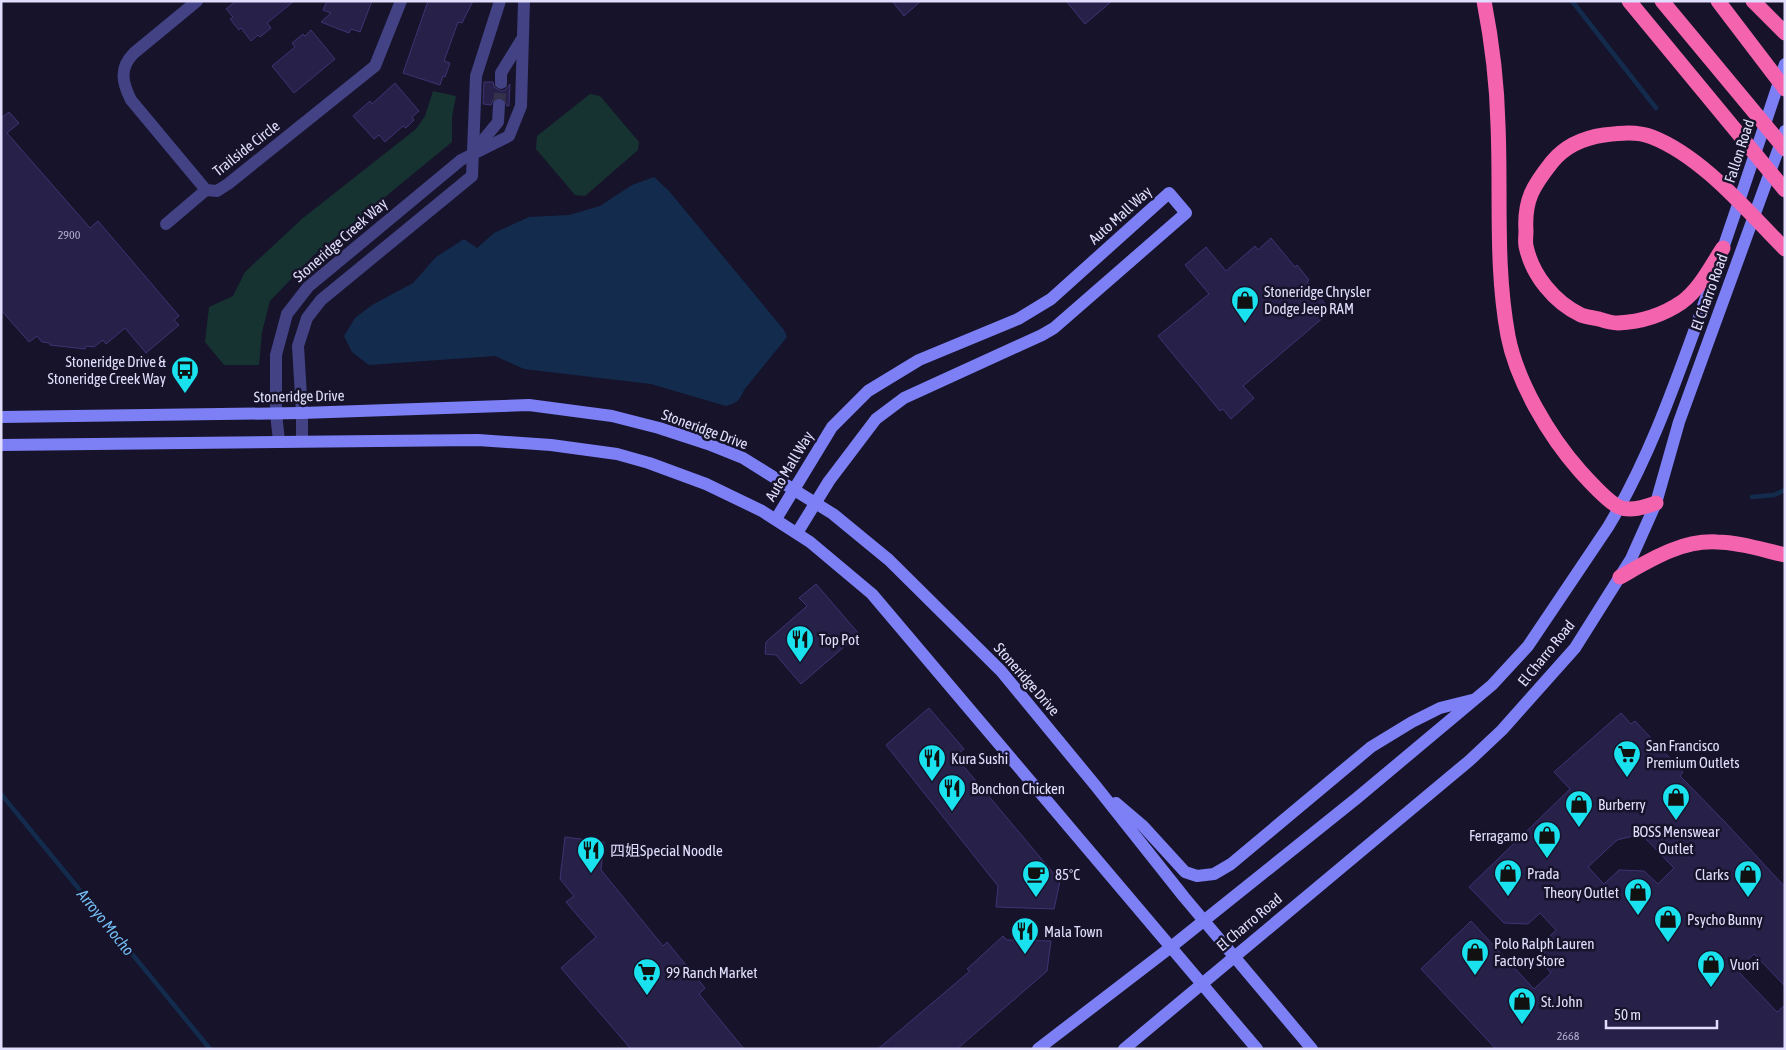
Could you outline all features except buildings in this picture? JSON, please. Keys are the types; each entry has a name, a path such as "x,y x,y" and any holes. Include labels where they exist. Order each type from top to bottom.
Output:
{"highway":[{"path":"1484,1 1496,77 1500,287 1508,337 1522,379 1542,418 1569,458 1594,487 1620,508 1639,509 1656,503"},
{"path":"1629,1 1785,190"},
{"path":"1662,1 1785,149"},
{"path":"1718,1 1785,89"},
{"path":"1753,1 1785,33"},
{"path":"1723,248 1696,288 1682,301 1665,311 1649,318 1616,323 1581,315 1559,301 1537,277 1526,246 1525,221 1528,198 1539,179 1554,160 1574,143 1595,136 1625,132 1651,137 1676,149 1705,170 1785,249"},
{"path":"1620,577 1657,556 1681,546 1716,541 1785,555"}],"main road":[{"name":"Fallon Road","path":"1723,248 1785,64"},
{"name":"El Charro Road","path":"1124,1049 1469,761 1502,730 1575,648 1631,559 1656,503 1679,422 1785,131"},
{"name":"Auto Mall Way","path":"776,519 832,427 868,391 919,360 1018,320 1051,299 1170,193 1186,213 1054,328 1042,336 904,398 876,419 841,463 797,533"},
{"name":"El Charro Road","path":"1044,1046 1172,947 1357,798 1492,685 1528,646 1620,508 1650,448 1723,248"},
{"name":"Stoneridge Drive","path":"1,418 302,413 529,405 612,416 668,431 735,455 833,514 889,560 1002,671 1203,921 1312,1049"},
{"path":"1,445 478,440 551,445 616,454 649,463 706,484 776,519 816,546 872,594 1257,1049"},
{"path":"1095,785 1143,826 1185,872 1197,876 1214,874 1231,864 1371,748 1412,722 1440,708 1474,700"}],"street":[{"name":"Trailside Circle","path":"196,1 126,61 123,75 124,86 131,100 206,190 217,190 228,184 375,66 401,1"},
{"path":"302,442 298,346 307,318 321,300 472,176 476,76 500,1"},
{"name":"Stoneridge Creek Way","path":"279,441 276,413 276,355 287,314 308,287 461,160 509,136 521,106 524,1"},
{"name":"Stoneridge Creek Way","path":"501,83 501,73 523,37"},
{"name":"Stoneridge Creek Way","path":"474,152 498,122 499,105"},
{"path":"166,224 206,190"}],"green space":[{"path":"433,91 456,96 452,117 452,142 313,256 270,301 262,332 259,365 224,365 205,342 209,307 233,296 245,272 303,218 416,129 425,116"},
{"path":"590,94 600,96 639,142 638,150 585,196 575,195 536,149 537,136"}],"water":[{"path":"654,177 669,191 784,330 787,337 735,402 726,406 651,384 524,369 495,356 369,365 352,352 344,336 355,318 372,305 413,283 436,257 464,239 477,248 494,233 529,217 569,215 600,206 632,185"}],"waterway":[{"path":"1572,1 1656,108"},
{"path":"1752,497 1774,495 1785,490"},
{"name":"Arroyo Mocho","path":"1,794 210,1049"}],"tunnel":[{"path":"499,105 501,83"}],"place":[{"name":"Stoneridge Chrysler Dodge Jeep RAM","path":"1245,324"},
{"name":"Stoneridge Drive & Stoneridge Creek Way","path":"185,394"},
{"name":"Top Pot","path":"800,663"},
{"name":"San Francisco Premium Outlets","path":"1627,778"},
{"name":"Kura Sushi","path":"932,782"},
{"name":"Bonchon Chicken","path":"952,812"},
{"name":"BOSS Menswear Outlet","path":"1676,821"},
{"name":"Burberry","path":"1579,828"},
{"name":"Ferragamo","path":"1547,859"},
{"name":"四姐Special Noodle","path":"591,874"},
{"name":"Prada","path":"1508,897"},
{"name":"85°C","path":"1036,898"},
{"name":"Clarks","path":"1748,898"},
{"name":"Theory Outlet","path":"1638,916"},
{"name":"Psycho Bunny","path":"1668,943"},
{"name":"Mala Town","path":"1025,955"},
{"name":"Polo Ralph Lauren Factory Store","path":"1475,976"},
{"name":"Vuori","path":"1711,988"},
{"name":"99 Ranch Market","path":"647,996"},
{"name":"St. John","path":"1522,1025"}]}
